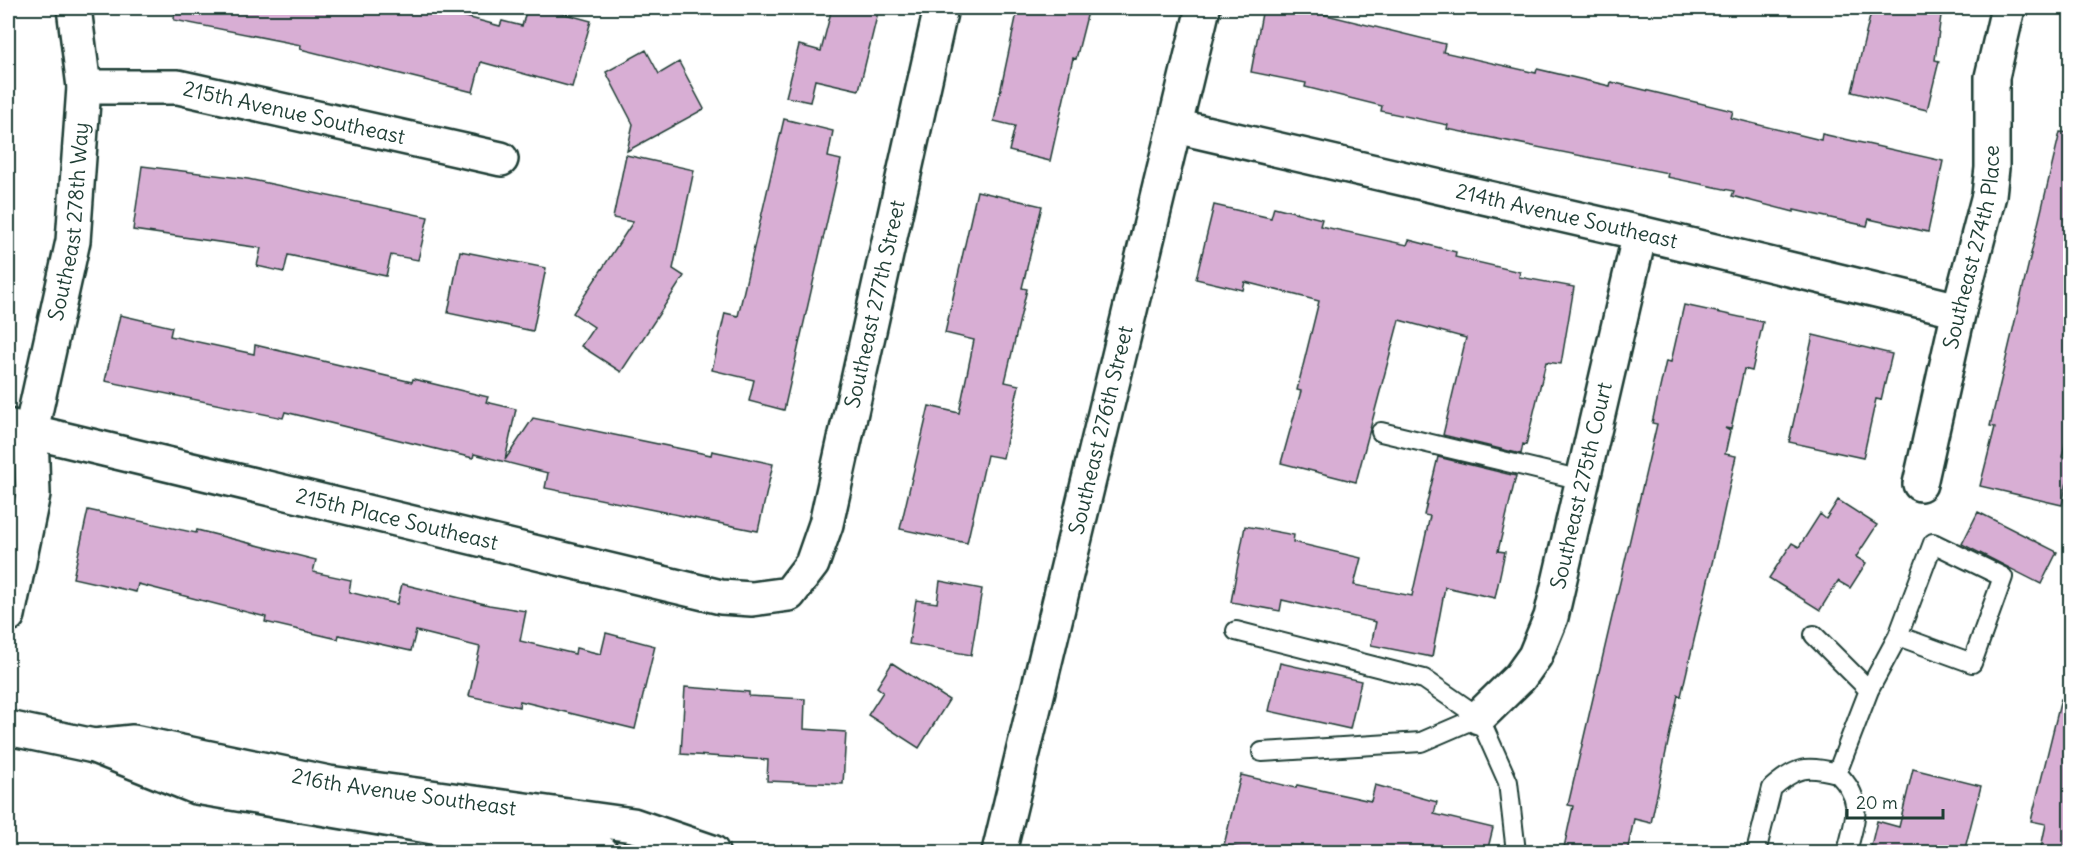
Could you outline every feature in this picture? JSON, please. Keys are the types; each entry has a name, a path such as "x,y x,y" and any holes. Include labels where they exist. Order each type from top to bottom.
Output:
{"street":[{"name":"Southeast 278th Way","path":"8,467 73,241 84,87 74,8"},
{"name":"Southeast 277th Street","path":"789,594 812,564 826,524 941,8"},
{"name":"Southeast 276th Street","path":"999,852 1203,8"},
{"name":"Southeast 274th Place","path":"1920,484 1959,310 1989,195 1992,168 1992,77 2008,8"},
{"name":"215th Avenue Southeast","path":"84,87 178,87 501,159"},
{"name":"214th Avenue Southeast","path":"1174,126 1640,233 1959,310"},
{"name":"Southeast 275th Court","path":"1479,717 1520,677 1535,656 1551,617 1640,233"},
{"name":"Southeast 278th Way","path":"8,615 33,494 19,429"},
{"name":"215th Place Southeast","path":"19,429 721,597 752,599 789,594"},
{"name":"216th Avenue Southeast","path":"8,728 94,746 196,787 510,840 601,852"},
{"name":"216th Avenue Southeast","path":"94,746 133,742 329,783 633,825 712,852"}],"lane":[{"path":"1382,432 1582,480"},
{"path":"1837,773 1869,690 1898,636 1933,543 2003,578 1972,663 1898,636"},
{"path":"1236,631 1424,679 1479,717 1508,782 1516,852"},
{"path":"1814,635 1869,690"},
{"path":"1262,752 1421,741 1479,717"},
{"path":"1756,852 1772,788 1799,769 1815,768 1837,773 1848,784 1855,798 1857,810 1847,852"}],"building":[{"path":"175,8 433,8 500,26 502,21 522,26 527,8 543,8 591,21 572,87 481,62 473,92 300,49 301,45 174,20"},
{"path":"832,8 879,8 859,90 815,80 810,102 786,97 799,45 821,51"},
{"path":"1018,8 1089,8 1076,59 1073,58 1050,161 1009,151 1015,126 994,121"},
{"path":"1263,8 1311,8 1310,11 1445,44 1443,52 1536,73 1537,69 1610,86 1611,82 1733,111 1731,118 1821,140 1822,134 1943,161 1928,232 1869,219 1867,226 1794,210 1794,212 1732,196 1734,191 1667,177 1668,173 1447,129 1448,125 1381,111 1382,106 1305,87 1306,83 1251,72"},
{"path":"1872,8 1942,8 1935,60 1939,61 1927,110 1852,92"},
{"path":"646,50 659,74 679,62 704,109 627,151 633,124 606,72"},
{"path":"784,119 833,131 828,157 841,160 784,410 749,401 754,380 712,370 725,313 738,316"},
{"path":"2060,132 2070,133 2070,423 2062,457 2070,459 2070,468 2062,505 1980,486 1995,427 1990,426"},
{"path":"626,155 694,170 673,269 684,276 621,372 581,346 594,327 573,313 633,222 613,218"},
{"path":"142,166 248,179 428,217 418,260 391,255 386,276 288,255 284,272 257,266 261,248 133,230"},
{"path":"977,191 1042,206 1022,288 1027,289 1005,382 1019,385 1003,458 987,455 967,543 900,529 929,406 959,413 974,340 945,333"},
{"path":"1214,205 1271,218 1274,207 1322,219 1320,226 1407,245 1409,240 1456,252 1455,257 1520,272 1519,277 1574,287 1561,364 1546,362 1526,445 1523,444 1521,454 1443,435 1466,338 1399,320 1356,482 1281,463 1301,391 1297,390 1319,301 1245,282 1243,290 1196,279"},
{"path":"460,251 546,268 533,331 448,313"},
{"path":"1684,305 1763,322 1752,371 1744,369 1731,429 1725,428 1730,431 1725,454 1736,456 1721,525 1681,696 1678,695 1651,823 1634,819 1627,852 1563,852 1573,806 1568,805 1657,424 1652,423 1666,361 1671,362"},
{"path":"120,315 172,327 170,336 254,354 255,345 412,382 413,379 488,397 486,402 516,409 505,460 533,418 711,455 712,451 773,464 758,531 545,488 548,473 474,454 473,458 285,412 283,418 105,381"},
{"path":"1813,335 1892,354 1881,400 1876,399 1863,458 1789,442"},
{"path":"1438,457 1516,476 1498,551 1505,552 1495,598 1445,587 1432,657 1371,645 1376,622 1282,600 1280,611 1231,602 1245,526 1294,535 1293,542 1361,558 1354,585 1412,596 1430,516 1424,515"},
{"path":"1838,500 1877,525 1856,557 1866,563 1850,588 1838,581 1820,610 1769,578 1792,543 1799,547 1820,514 1826,519"},
{"path":"88,510 196,533 197,530 316,560 313,572 351,580 349,592 397,604 402,584 489,605 526,611 520,641 575,654 576,648 601,654 606,633 655,646 635,729 520,701 519,707 469,696 480,647 416,631 411,651 339,635 338,639 265,622 266,617 138,584 136,592 73,578"},
{"path":"1978,512 2057,552 2041,584 1962,544"},
{"path":"940,581 982,589 971,655 909,644 916,600 937,603"},
{"path":"892,663 949,700 919,748 868,715 883,692 877,687"},
{"path":"1280,663 1361,681 1350,729 1269,711"},
{"path":"685,687 749,692 749,696 805,699 804,729 846,732 843,784 767,781 768,760 681,754"},
{"path":"2061,699 2070,701 2070,852 2040,852 2046,824 2031,821"},
{"path":"1913,769 1981,786 1964,852 1892,852 1871,846 1877,821 1899,827"},
{"path":"1241,775 1296,788 1297,785 1371,801 1375,785 1437,802 1434,814 1493,828 1487,852 1257,852 1224,845"}]}
